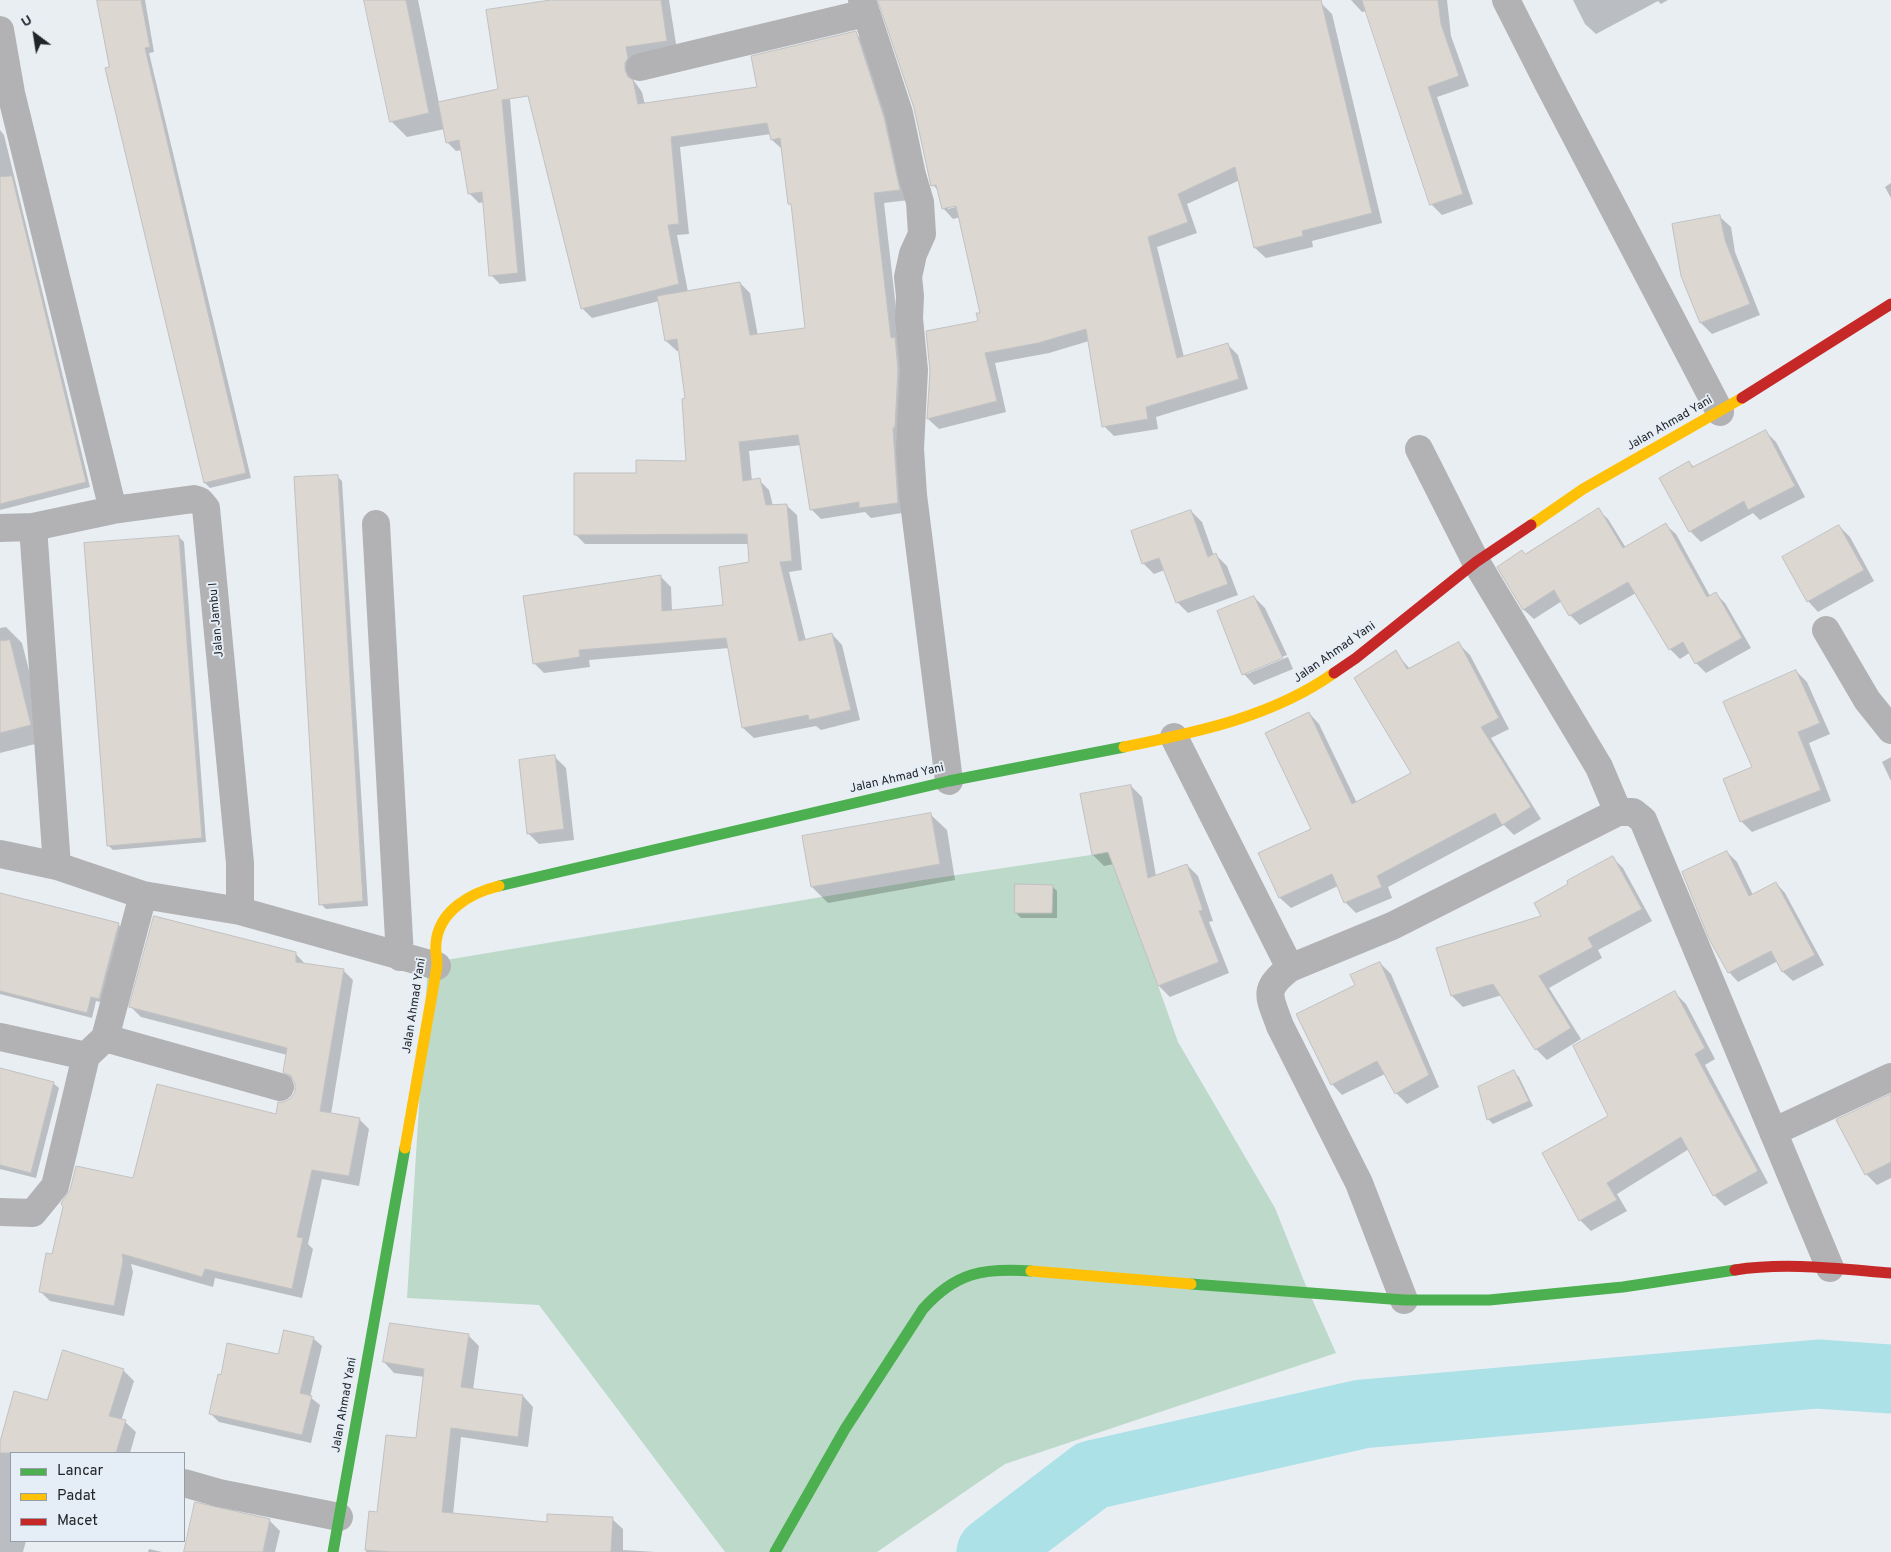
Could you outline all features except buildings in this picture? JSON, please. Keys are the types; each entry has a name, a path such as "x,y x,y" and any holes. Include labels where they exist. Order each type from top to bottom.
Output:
{"street":[{"path":"1506,0 1720,412"},
{"path":"640,67 864,6 899,113 912,175 920,202 922,234 913,254 908,277 910,296 909,318 914,370 910,449 913,495 949,781"},
{"path":"0,30 6,95 112,510"},
{"name":"Jalan Ahmad Yani","path":"333,1552 437,966 436,943 440,926 447,914 456,906 478,892 949,781 1174,737 1226,724 1275,706 1322,682 1356,658 1476,562 1583,489 1720,412 1891,304"},
{"path":"1419,449 1476,562 1599,767 1618,812"},
{"name":"Jalan Jambu I","path":"0,528 33,527 112,510 194,499 200,501 206,508 240,863 240,911"},
{"path":"376,524 400,957"},
{"path":"33,527 57,866"},
{"path":"1826,630 1867,700 1891,730"},
{"path":"1174,737 1290,968"},
{"path":"1404,1300 1359,1182 1280,1026 1270,995 1272,983 1290,968 1392,926 1618,812 1633,812 1642,820 1830,1268"},
{"path":"0,854 57,866 143,895 240,911 437,966"},
{"path":"0,1212 33,1213 55,1186 143,895"},
{"path":"0,1037 96,1047 280,1088"},
{"path":"1772,1132 1891,1078"},
{"path":"775,1552 845,1429 923,1309 950,1282 974,1273 1002,1269 1404,1300 1499,1299 1623,1287 1756,1267 1830,1268 1891,1273"},
{"path":"185,1483 219,1493 339,1517"}],"green space":[{"path":"1111,852 1178,1042 1275,1208 1304,1281 1336,1353 1005,1464 877,1552 725,1552 539,1305 407,1298 428,963 923,880"}],"waterway":[{"path":"991,1552 1092,1475 1362,1414 1818,1374 1891,1379"}],"traffic: fast":[{"path":"499,886 949,781 1124,747"},
{"path":"333,1552 405,1148"},
{"path":"775,1552 845,1429 923,1309 947,1287 971,1275 999,1270 1031,1271"},
{"path":"1191,1284 1404,1300 1489,1300 1623,1287 1735,1270"}],"traffic: slow":[{"path":"1531,525 1583,489 1742,398"},
{"path":"1124,747 1206,729 1260,712 1310,688 1334,673"},
{"path":"405,1148 437,966 436,946 438,932 443,922 458,905 477,893 499,886"},
{"path":"1031,1271 1191,1284"}],"traffic: jam":[{"path":"1742,398 1891,304"},
{"path":"1334,673 1356,658 1476,562 1531,525"},
{"path":"1735,1270 1793,1266 1891,1273"}]}
